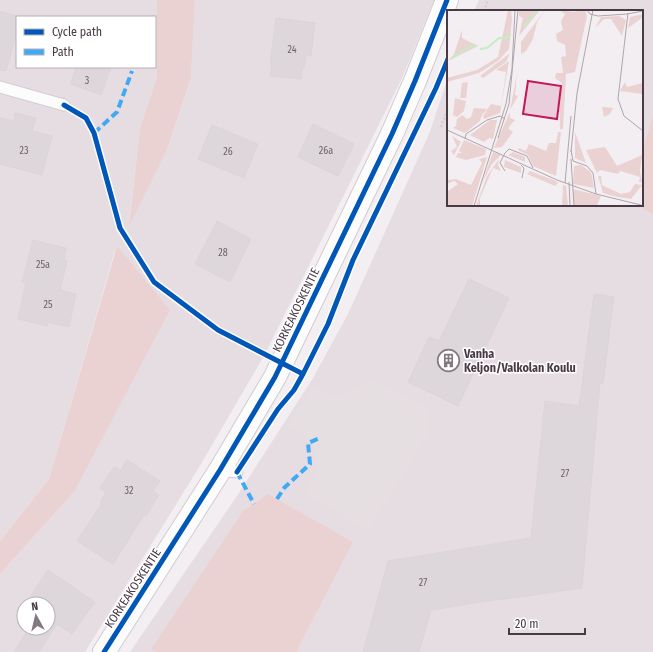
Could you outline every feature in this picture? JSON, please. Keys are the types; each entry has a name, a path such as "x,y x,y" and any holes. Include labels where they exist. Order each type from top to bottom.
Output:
{"street":[{"name":"KORKEAKOSKENTIE","path":"104,652 229,471 392,134 447,0"}],"lane":[{"path":"0,87 64,105"}],"path":[{"path":"484,10 488,0"},
{"path":"441,127 447,111"}],"shaded area":[{"path":"0,0 157,0 157,77 140,128 129,224 167,150 191,78 195,0 434,0 402,78 265,354 201,464 85,652 0,652 0,574 74,492 116,247 49,479 0,541"},
{"path":"157,0 195,0 191,78 167,150 129,226 140,128 157,77"},
{"path":"479,0 653,0 653,115 643,147 643,10 474,10"},
{"path":"447,81 447,206 639,206 653,215 653,652 130,652 237,496 313,378 348,314 429,134"},
{"path":"653,115 653,215 639,206 643,206 643,147"},
{"path":"117,246 170,310 74,492 0,574 0,541 49,479"},
{"path":"373,381 430,411 427,436 367,531 305,492 319,470 312,440 289,426 313,387 331,398"},
{"path":"268,494 353,542 296,652 157,652 151,649 243,511"}],"building":[{"path":"0,11 17,16 16,36 6,71 0,70"},
{"path":"276,18 315,23 311,56 306,55 304,68 302,68 301,79 270,76 272,64 270,64"},
{"path":"76,68 111,68 101,95 71,84"},
{"path":"15,113 36,118 32,131 52,136 42,175 0,164 0,118 14,121"},
{"path":"313,124 354,144 338,176 298,157"},
{"path":"212,125 258,144 244,178 198,159"},
{"path":"217,221 251,239 230,282 195,264"},
{"path":"33,240 66,248 64,260 67,261 60,290 76,294 69,327 48,322 47,326 18,319 26,283 22,282"},
{"name":"Vanha Keljon/Valkolan Koulu","path":"469,279 509,298 458,406 408,382 429,337 439,341"},
{"path":"594,294 614,297 603,384 600,383 582,588 431,610 419,652 363,652 388,561 531,538 545,401 579,406"},
{"path":"127,460 160,481 153,491 159,495 146,516 144,515 113,564 77,541 102,503 100,502 106,492 100,488 114,467 121,470"},
{"path":"48,570 95,602 72,634 57,624 56,626 56,596 31,596"},
{"path":"24,636 49,636 39,652 14,652"}],"marked path":[{"path":"94,133 117,112 132,71"},
{"path":"277,499 284,488 310,464 308,443 320,438"},
{"path":"237,472 254,504"}],"cycle path":[{"path":"104,652 220,470 275,377 392,134 447,0"},
{"path":"237,472 278,409 294,390 303,374 328,324 353,260 436,88 447,61"},
{"path":"64,105 86,118 94,133 120,228 154,282 218,330 303,374"}],"place":[{"name":"Vanha Keljon/Valkolan Koulu","path":"448,361"}]}
